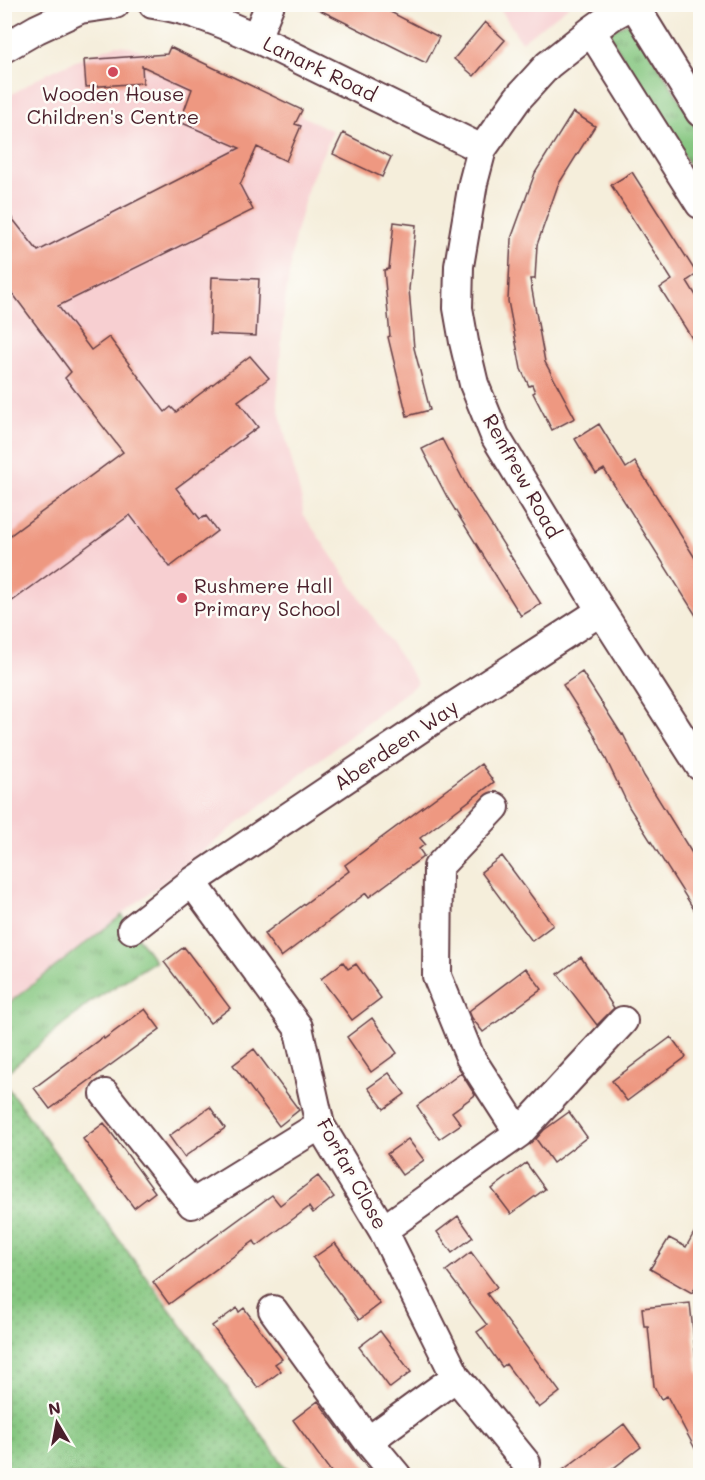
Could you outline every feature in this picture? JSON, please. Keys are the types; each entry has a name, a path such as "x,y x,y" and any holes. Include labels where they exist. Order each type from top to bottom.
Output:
{"street":[{"path":"4,48 37,28 80,9 115,4"},
{"name":"Lanark Road","path":"153,4 173,7 220,22 482,149"},
{"path":"256,38 270,4"},
{"path":"634,5 700,112"},
{"name":"Renfrew Road","path":"634,5 612,16 548,65 518,98 482,149 473,183 459,266 458,308 474,384 495,436 601,611 700,766"},
{"path":"591,31 700,204"},
{"name":"Aberdeen Way","path":"132,929 192,882 601,611"},
{"path":"495,807 438,867 436,976 470,1057 519,1133"},
{"name":"Forfar Close","path":"192,882 298,1027 320,1125 384,1230 456,1377 526,1463"},
{"path":"384,1230 519,1133 623,1021"},
{"path":"105,1094 192,1204 320,1125"},
{"path":"273,1310 368,1441 397,1476"},
{"path":"368,1441 456,1377"}],"shaded area":[{"path":"498,5 570,5 521,42"},
{"name":"Rushmere Hall Primary School","path":"116,45 202,68 333,131 309,184 295,236 284,310 277,401 302,501 303,514 418,683 7,1004 4,1000 4,99 40,77"}],"green space":[{"path":"627,23 633,25 700,132 700,182 610,36 611,30"},
{"path":"122,915 155,961 89,1003 5,1074 5,1006"},
{"path":"5,1084 291,1475 5,1475"}],"building":[{"path":"308,4 375,4 439,37 426,63"},
{"path":"485,22 505,40 474,76 454,59"},
{"path":"170,47 302,110 295,124 301,126 286,161 257,147 240,185 253,210 58,306 91,350 109,337 165,412 171,407 176,412 250,356 269,378 238,401 258,427 176,488 200,519 206,516 217,531 170,567 130,515 4,607 4,540 123,452 65,378 71,372 4,282 4,208 38,251 240,148 180,122 192,89 142,66 143,83 86,87 84,60 167,54"},
{"path":"573,112 595,126 558,185 537,245 535,279 530,279 545,362 575,418 552,430 533,393 535,392 532,385 529,386 521,369 508,301 511,239 535,173"},
{"path":"343,133 391,157 382,177 333,154"},
{"path":"632,172 697,274 687,281 700,302 700,351 660,288 672,280 611,185"},
{"path":"394,222 416,225 409,289 414,348 430,410 407,416 388,337 390,336 384,270 389,269"},
{"path":"212,277 259,279 256,336 210,334"},
{"path":"599,424 626,468 635,462 700,566 700,622 604,469 596,474 575,439"},
{"path":"442,439 467,487 541,604 521,616 447,497 422,449"},
{"path":"582,672 623,734 644,776 700,866 700,919 629,807 593,732 563,685"},
{"path":"481,764 494,782 420,838 425,844 419,849 424,856 369,897 366,893 281,957 264,934 349,871 345,865"},
{"path":"502,856 553,925 532,941 481,872"},
{"path":"184,947 230,1008 210,1023 164,962"},
{"path":"581,957 614,1008 597,1025 558,974"},
{"path":"343,962 348,969 356,964 381,998 352,1020 321,979"},
{"path":"526,968 542,989 483,1032 469,1011"},
{"path":"145,1009 160,1029 50,1109 34,1088"},
{"path":"372,1018 397,1053 371,1072 347,1037"},
{"path":"671,1037 686,1057 627,1101 612,1081"},
{"path":"254,1049 299,1110 279,1126 233,1065"},
{"path":"389,1073 405,1094 384,1109 368,1088"},
{"path":"461,1073 475,1095 452,1112 461,1124 439,1139 417,1106"},
{"path":"210,1107 225,1128 184,1157 169,1136"},
{"path":"569,1112 587,1137 553,1163 536,1139 544,1130"},
{"path":"104,1123 155,1192 134,1208 83,1139"},
{"path":"408,1139 424,1160 402,1175 387,1154"},
{"path":"526,1163 545,1189 511,1214 492,1189"},
{"path":"318,1176 334,1197 313,1213 309,1207 257,1246 254,1241 169,1304 153,1282 272,1195 280,1205"},
{"path":"458,1216 473,1237 452,1253 437,1232"},
{"path":"700,1222 700,1277 692,1293 650,1269 669,1238 686,1247"},
{"path":"335,1243 380,1304 359,1320 313,1258"},
{"path":"471,1252 497,1287 487,1294 560,1392 539,1408 506,1364 502,1367 477,1332 487,1325 446,1271"},
{"path":"690,1303 697,1368 700,1376 700,1458 667,1396 661,1399 654,1386 648,1326 644,1326 642,1308"},
{"path":"237,1308 239,1312 244,1308 282,1359 275,1364 281,1371 258,1388 212,1326"},
{"path":"380,1331 411,1372 390,1388 359,1347"},
{"path":"318,1401 373,1476 334,1476 293,1420"},
{"path":"624,1424 641,1447 603,1476 555,1476"}],"place":[{"name":"Wooden House Children's Centre","path":"113,72"},
{"name":"Rushmere Hall Primary School","path":"182,598"}]}
